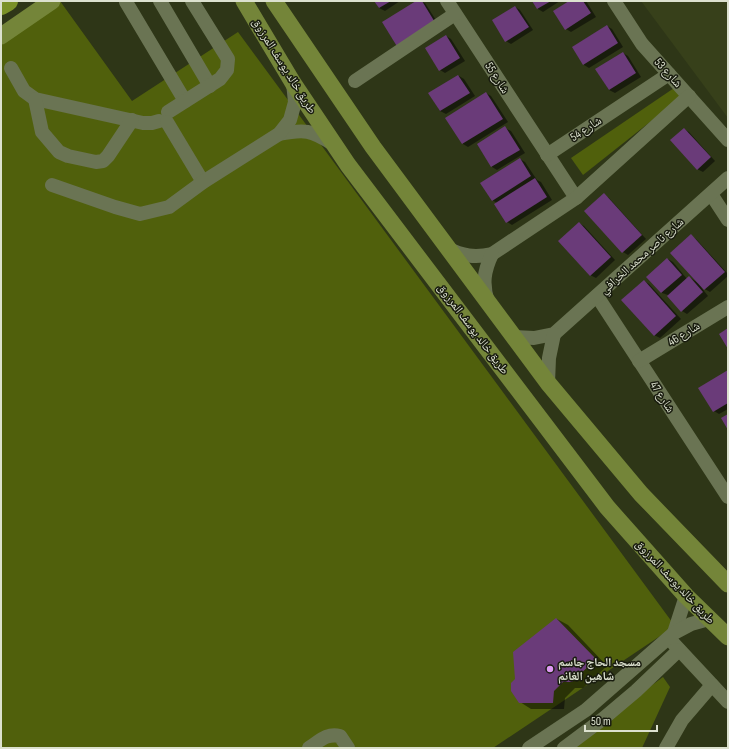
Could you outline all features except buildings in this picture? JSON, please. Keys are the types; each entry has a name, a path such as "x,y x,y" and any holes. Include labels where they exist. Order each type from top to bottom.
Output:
{"highway":[{"path":"1,5 8,1"}],"main road":[{"path":"1,36 52,1"},
{"name":"طريق خالد يوسف المرزوق","path":"244,1 293,83 348,165 607,507 686,596 728,637"},
{"path":"274,1 373,147 548,383 641,494 728,584"}],"street":[{"path":"160,1 210,86"},
{"path":"11,68 24,91 35,99 147,123 164,118 185,101 225,75 228,64 228,59 192,1"},
{"name":"شارع 55","path":"447,1 547,155"},
{"name":"شارع 53","path":"614,1 642,44 728,140"},
{"path":"126,2 185,101"},
{"path":"355,81 455,14"},
{"name":"شارع 54","path":"547,155 669,74"},
{"path":"52,185 114,207 140,214 169,207 203,182 279,134 290,120 295,102 293,83"},
{"path":"447,248 457,253 469,256 481,257 492,254 576,198 689,96"},
{"path":"35,99 42,132 59,152 68,156 96,162 103,161 132,120"},
{"path":"164,118 203,182"},
{"path":"279,134 298,131 317,134 333,144"},
{"path":"547,155 576,198"},
{"name":"شارع ناصر محمد الخرافي","path":"554,334 728,178"},
{"path":"711,194 728,220"},
{"path":"489,303 485,291 484,278 492,254"},
{"name":"شارع 47","path":"597,296 728,497"},
{"name":"شارع 46","path":"639,361 728,306"},
{"path":"514,337 534,338 554,334 549,358 548,383"},
{"path":"686,596 671,635 679,650 728,702"},
{"path":"529,748 586,710 671,635 691,624 709,619"},
{"path":"564,748 604,718 636,691 679,650"},
{"path":"666,748 682,720 712,685"},
{"path":"309,748 326,737 332,735 340,736 348,748"}],"shaded area":[{"path":"641,1 728,1 728,118"}],"green space":[{"path":"50,1 60,1 132,101 238,32 675,626 493,748 1,748 1,32"},
{"path":"677,86 684,95 583,175 571,158"},
{"path":"663,677 670,687 642,748 567,748"}],"place":[{"name":"مسجد الحاج جاسم شاهين الغانم","path":"550,669"}]}
